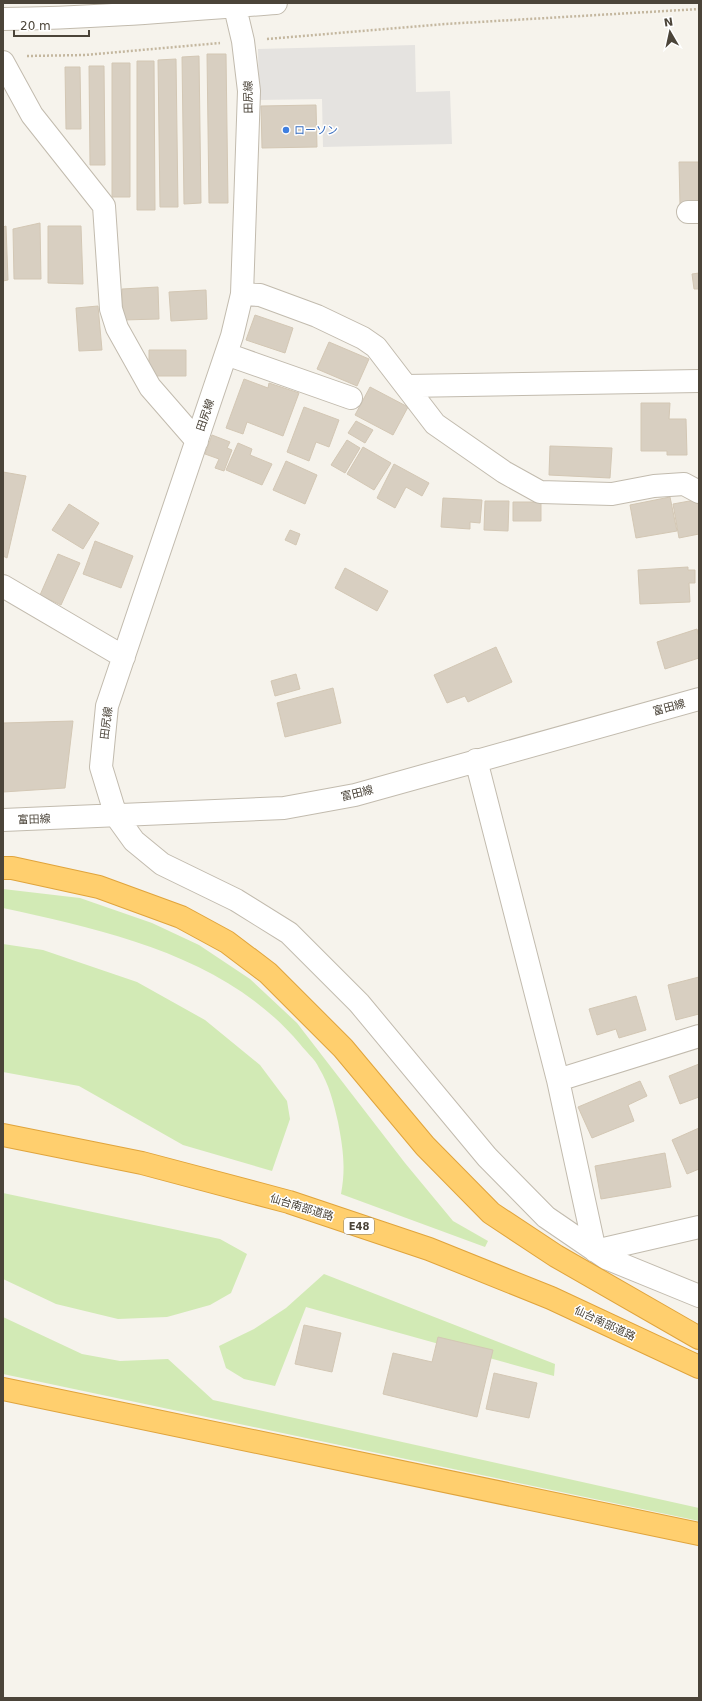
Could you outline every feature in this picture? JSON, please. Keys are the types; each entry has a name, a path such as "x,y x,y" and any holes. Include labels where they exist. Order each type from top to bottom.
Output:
{"highway":[{"path":"3,868 12,868 99,887 180,917 227,942 268,973 343,1048 425,1146 491,1213 556,1256 699,1338"},
{"name":"仙台南部道路","path":"3,1135 142,1163 297,1205 429,1249 537,1292 699,1367"},
{"path":"3,1389 699,1534"}],"street":[{"path":"3,19 166,12 235,4 276,3"},
{"name":"田尻線","path":"235,4 243,41 249,91 242,294 226,354 107,706 100,767 116,816 134,841 162,864 236,900 289,933 359,1003 487,1157 546,1217 606,1258 699,1296"},
{"path":"3,62 32,115 104,206 111,309 117,328 150,388 197,441"},
{"path":"242,294 260,295 317,316 363,338 376,347 435,424 504,472 540,492 612,494 654,486 684,484 699,492"},
{"path":"226,354 351,398"},
{"path":"406,386 699,381"},
{"path":"3,586 124,657"},
{"name":"富田線","path":"3,820 284,808 355,795 699,699"},
{"path":"476,760 558,1080 596,1251 699,1227"},
{"path":"558,1080 699,1036"}],"path":[{"path":"24,56 85,55 445,24 699,9"}],"green space":[{"path":"3,889 80,898 152,923 199,945 250,979 297,1023 405,1163 453,1221 488,1241 485,1247 341,1194 344,1167 341,1141 333,1101 323,1074 300,1044 271,1014 238,989 202,969 164,952 124,938 3,908"},
{"path":"3,944 43,950 137,982 205,1020 260,1065 287,1101 290,1119 272,1171 183,1145 79,1086 3,1072"},
{"path":"3,1193 220,1239 247,1254 231,1293 210,1305 167,1317 118,1319 56,1304 3,1279"},
{"path":"324,1274 555,1364 554,1376 306,1307 275,1386 244,1379 226,1368 219,1346 254,1329 286,1308"},
{"path":"3,1317 82,1354 120,1361 168,1359 213,1400 699,1508 699,1521 3,1374"}],"shaded area":[{"path":"415,45 416,92 450,91 452,144 323,147 322,99 259,100 258,49"}],"building":[{"path":"207,54 226,54 228,203 209,203"},
{"path":"199,56 201,203 184,204 182,57"},
{"path":"176,59 178,207 160,207 158,60"},
{"path":"137,61 154,61 155,210 137,210"},
{"path":"112,63 130,63 130,197 112,197"},
{"path":"89,66 104,66 105,165 90,165"},
{"path":"65,67 80,67 81,129 66,129"},
{"path":"316,105 317,147 262,148 261,106"},
{"path":"679,162 699,162 699,204 680,205"},
{"path":"40,223 41,279 14,279 13,229"},
{"path":"6,226 8,280 3,281 3,227"},
{"path":"48,226 81,226 83,284 48,283"},
{"path":"699,273 699,289 694,289 692,274"},
{"path":"158,287 159,319 123,320 122,289"},
{"path":"206,290 207,319 171,321 169,292"},
{"path":"98,306 102,350 79,351 76,308"},
{"path":"255,315 293,328 285,353 246,340"},
{"path":"329,342 369,359 357,386 317,369"},
{"path":"149,350 186,350 186,376 149,376"},
{"path":"244,379 268,388 269,383 299,393 283,436 247,422 243,434 226,428"},
{"path":"370,387 408,407 393,435 355,415"},
{"path":"641,403 670,403 669,419 686,419 687,455 667,455 667,451 641,451"},
{"path":"304,407 339,420 329,447 316,442 309,461 287,452"},
{"path":"356,421 373,430 365,443 348,433"},
{"path":"212,435 230,442 227,448 232,450 224,471 215,468 219,459 205,454"},
{"path":"347,440 360,448 345,473 331,465"},
{"path":"238,443 252,449 250,455 272,464 262,485 226,470"},
{"path":"550,446 612,448 610,478 549,475"},
{"path":"363,447 391,463 374,490 347,474"},
{"path":"286,461 317,475 305,504 273,490"},
{"path":"394,464 429,483 422,496 406,487 395,508 377,498"},
{"path":"3,472 26,476 7,558 3,556"},
{"path":"670,497 677,531 636,538 630,505"},
{"path":"443,498 482,500 480,523 470,522 470,529 441,527"},
{"path":"695,500 695,503 699,503 699,534 679,538 673,504"},
{"path":"485,501 509,501 508,531 484,530"},
{"path":"513,502 541,502 541,521 513,521"},
{"path":"69,504 99,523 83,549 52,530"},
{"path":"290,530 300,534 296,545 285,540"},
{"path":"95,541 133,556 121,588 83,574"},
{"path":"58,554 80,563 61,605 40,595"},
{"path":"688,567 688,570 695,570 695,583 689,583 690,602 640,604 638,570"},
{"path":"345,568 388,591 377,611 335,588"},
{"path":"697,629 699,637 699,658 665,669 657,642"},
{"path":"496,647 512,682 468,702 465,696 447,703 434,675"},
{"path":"296,674 300,689 275,696 271,681"},
{"path":"333,688 341,723 285,737 277,703"},
{"path":"73,721 65,788 3,792 3,723"},
{"path":"699,977 699,1014 676,1020 668,985"},
{"path":"636,996 646,1030 619,1038 616,1029 597,1035 589,1009"},
{"path":"699,1064 699,1097 680,1104 669,1076"},
{"path":"640,1081 647,1096 628,1105 634,1121 592,1138 578,1107"},
{"path":"699,1128 699,1169 687,1174 672,1140"},
{"path":"665,1153 671,1187 601,1199 595,1166"},
{"path":"304,1325 341,1333 332,1372 295,1364"},
{"path":"438,1337 493,1350 477,1417 383,1394 393,1353 432,1362"},
{"path":"494,1373 537,1383 529,1418 486,1409"}],"place":[{"name":"ローソン","path":"286,130"}]}
